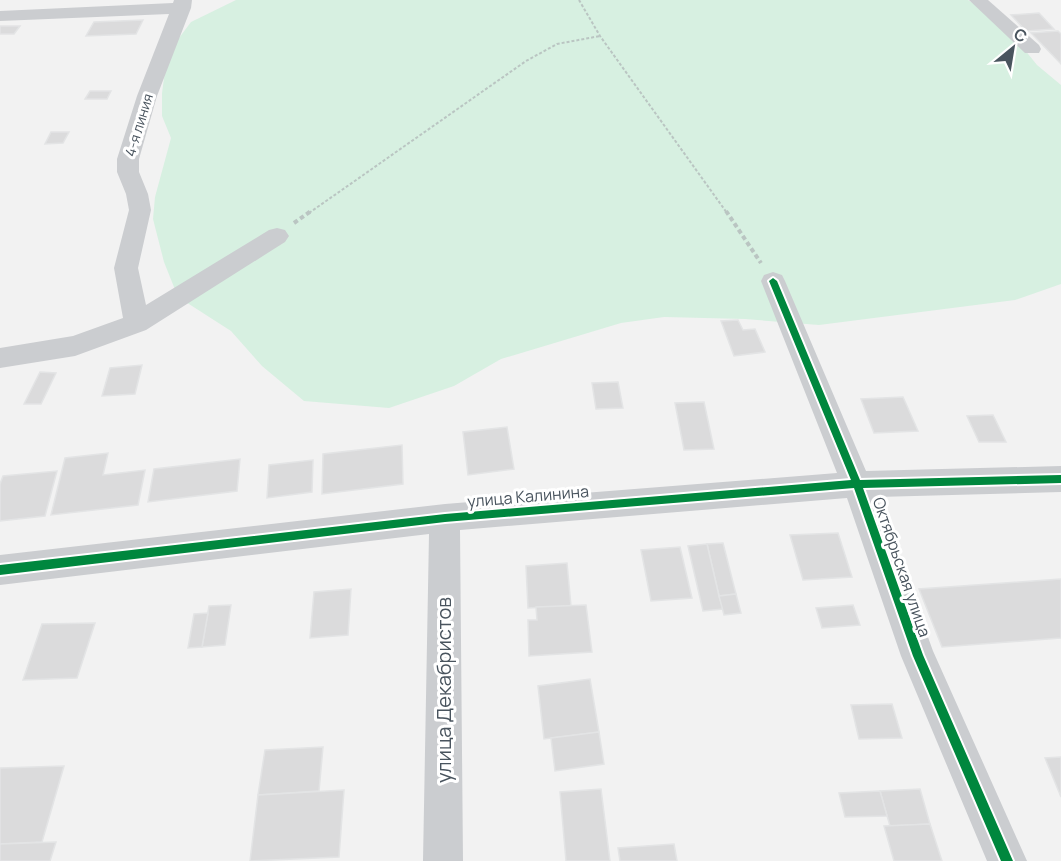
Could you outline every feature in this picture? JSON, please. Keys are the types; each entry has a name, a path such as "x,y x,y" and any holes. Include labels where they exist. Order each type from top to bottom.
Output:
{"street":[{"path":"978,0 1032,49"},
{"path":"0,16 182,4"},
{"name":"4-я линия","path":"137,323 126,268 140,210 137,194 128,172 128,159 147,96 182,4"},
{"path":"0,358 75,346 137,323 277,236"},
{"name":"Октябрьская улица","path":"773,281 857,484 918,656 1007,861"},
{"name":"улица Калинина","path":"0,570 445,518 857,484 1061,479"},
{"name":"улица Декабристов","path":"443,861 445,518"}],"path":[{"path":"579,0 600,36 707,182 773,281"},
{"path":"277,236 526,62 557,44 600,36"}],"green space":[{"path":"236,0 968,0 993,16 1037,65 1061,85 1061,284 1015,300 819,325 745,319 664,317 621,323 501,359 454,386 389,408 304,401 262,366 231,331 178,297 164,262 153,219 155,197 171,138 162,116 165,71 176,42 191,22"}],"building":[{"path":"1039,13 1054,29 1026,31 1011,15"},
{"path":"143,20 136,34 86,36 94,22"},
{"path":"0,26 20,26 14,34 0,34"},
{"path":"1058,31 1061,34 1061,64 1031,33"},
{"path":"90,91 111,91 107,99 85,99"},
{"path":"51,132 69,132 63,143 45,144"},
{"path":"738,320 743,330 755,329 765,352 734,356 721,321"},
{"path":"142,365 135,394 102,396 110,368"},
{"path":"40,372 56,373 41,404 24,404"},
{"path":"618,382 623,408 596,409 592,383"},
{"path":"903,397 918,431 874,433 861,399"},
{"path":"704,402 714,449 684,450 675,403"},
{"path":"993,415 1006,442 979,442 967,416"},
{"path":"507,427 514,469 468,475 463,432"},
{"path":"402,445 403,484 322,494 323,454"},
{"path":"108,453 103,475 145,470 138,505 51,515 65,458"},
{"path":"240,459 237,491 148,502 154,469"},
{"path":"313,460 312,492 267,498 269,465"},
{"path":"57,471 45,516 0,521 0,484 3,476"},
{"path":"838,533 852,577 803,580 790,535"},
{"path":"723,543 736,594 719,596 707,544"},
{"path":"707,544 723,609 703,611 688,546"},
{"path":"680,547 692,598 651,601 641,550"},
{"path":"567,563 571,606 528,608 526,566"},
{"path":"1061,579 1061,638 942,647 919,589"},
{"path":"351,589 348,635 310,638 314,592"},
{"path":"736,594 741,613 724,615 719,596"},
{"path":"231,605 225,645 202,647 209,606"},
{"path":"586,605 592,652 529,656 528,620 537,620 536,607"},
{"path":"853,605 860,625 822,628 816,608"},
{"path":"208,613 202,647 188,648 194,614"},
{"path":"95,623 77,678 23,680 42,624"},
{"path":"590,679 599,732 544,739 538,686"},
{"path":"892,704 902,738 859,739 851,705"},
{"path":"599,732 604,764 555,771 551,738"},
{"path":"323,747 319,791 258,795 265,750"},
{"path":"1061,757 1061,797 1045,758"},
{"path":"64,766 42,842 0,844 0,768"},
{"path":"601,789 610,861 566,861 560,792"},
{"path":"920,789 930,824 890,826 880,791"},
{"path":"344,790 339,857 250,861 258,795"},
{"path":"880,791 887,816 845,817 839,793"},
{"path":"930,824 942,861 894,861 884,826"},
{"path":"56,842 50,861 0,861 0,844"},
{"path":"674,844 677,861 620,861 618,848"}],"cycle path":[{"path":"773,281 857,484 918,656 1007,861"},
{"path":"0,570 445,518 857,484 1061,479"}]}
